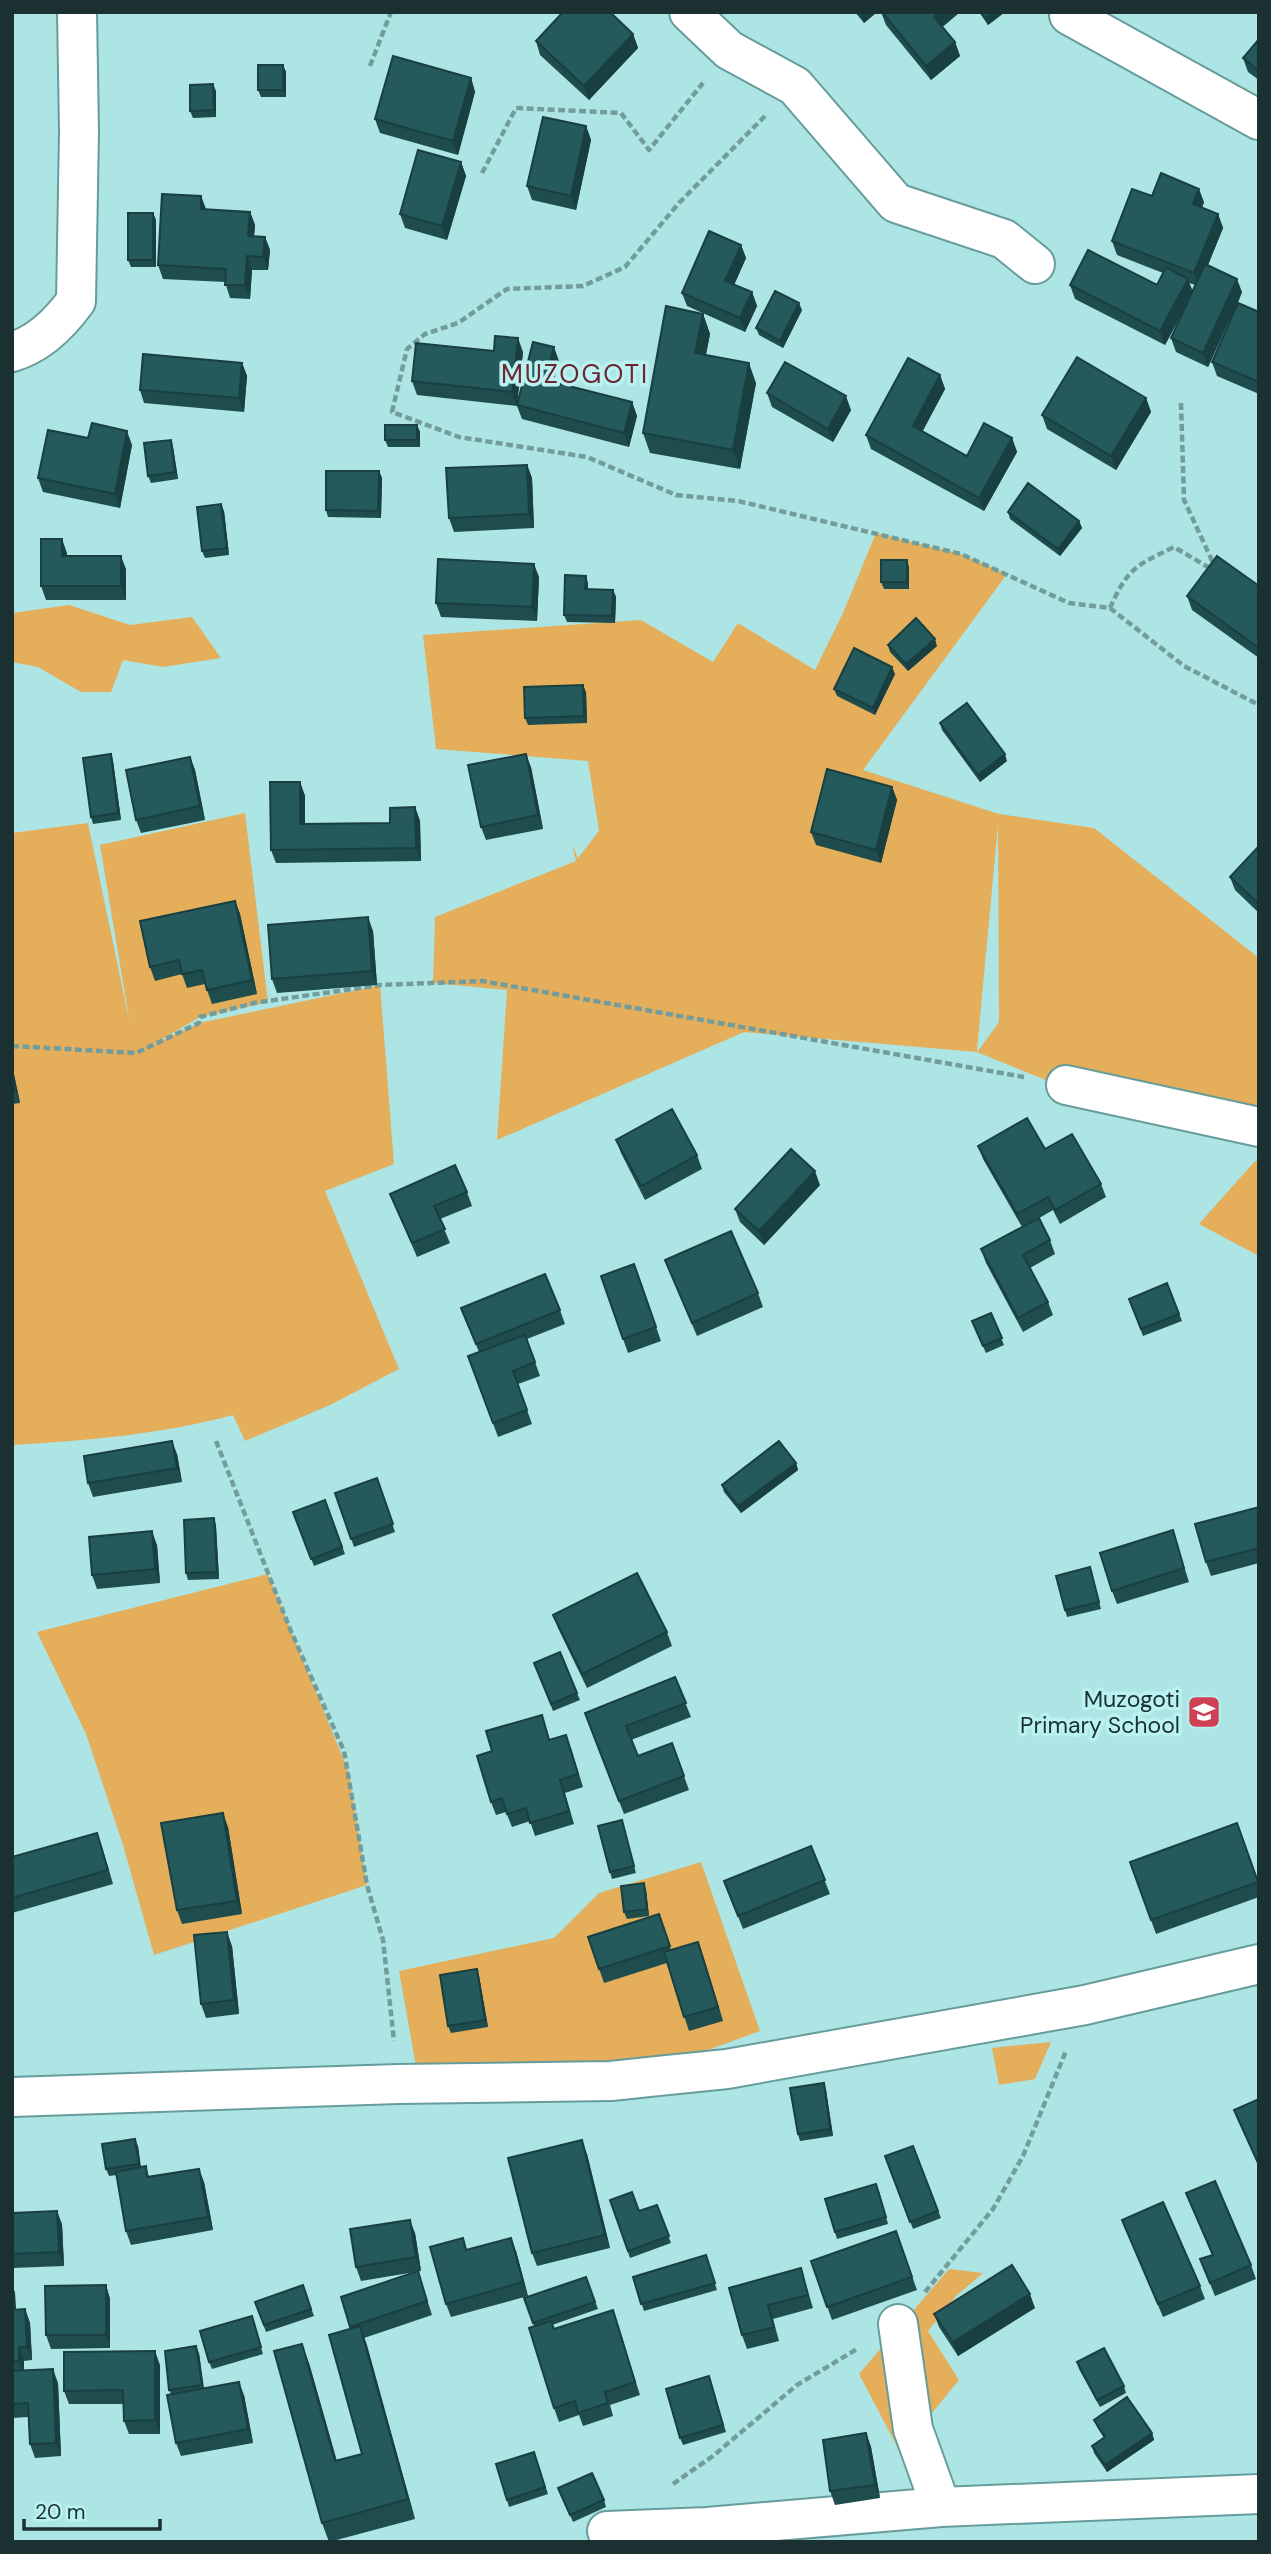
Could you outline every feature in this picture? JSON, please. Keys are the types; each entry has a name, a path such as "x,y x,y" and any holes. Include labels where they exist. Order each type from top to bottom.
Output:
{"street":[{"path":"12,352 24,349 48,331 76,300 79,132 76,12"},
{"path":"689,12 729,50 795,86 896,203 1004,239 1035,264"},
{"path":"1069,15 1259,120"},
{"path":"1066,1085 1259,1127"},
{"path":"12,2097 398,2084 611,2081 727,2069 1085,2005 1259,1964"},
{"path":"898,2324 913,2429 941,2507"},
{"path":"607,2531 707,2527 941,2507 1259,2494"}],"path":[{"path":"370,66 391,12"},
{"path":"482,173 516,108 621,113 649,150 729,50"},
{"path":"795,86 680,203 625,267 583,286 507,289 458,323 425,334 407,349 392,412 459,437 587,457 676,495 738,501 961,554 1069,603 1110,608 1184,666 1259,705"},
{"path":"1110,608 1124,578 1142,562 1174,547 1217,572 1184,500 1181,403"},
{"path":"12,1046 136,1053 199,1023 200,1017 254,1003 380,985 482,981 1066,1085"},
{"path":"216,1441 290,1629 344,1751 367,1885 383,1940 398,2084"}],"shaded area":[{"path":"876,533 961,554 1007,574 863,770 999,814 1094,828 1259,958 1259,1137 1087,1097 977,1052 744,1032 497,1140 507,990 433,983 435,917 576,861 572,845 578,858 599,831 588,761 436,749 423,635 641,620 713,662 738,623 815,670 843,613","holes":["998,825 999,1022 978,1051"]},
{"path":"69,605 130,625 192,617 221,658 163,667 123,660 111,692 81,692 38,667 12,662 12,613"},
{"path":"245,813 268,1002 200,1017 150,1046 199,1023 380,985 394,1164 325,1191 399,1369 330,1405 245,1441 233,1415 124,1436 12,1445 12,833 88,823 130,1024 100,845"},
{"path":"1255,1161 1259,1161 1259,1256 1199,1224"},
{"path":"268,1574 349,1773 367,1885 154,1955 123,1845 86,1734 37,1632"},
{"path":"701,1862 760,2031 645,2073 417,2072 399,1971 554,1938 599,1893"},
{"path":"1051,2042 1035,2079 999,2085 992,2048"},
{"path":"949,2269 983,2273 956,2296 928,2331 959,2380 900,2452 859,2374"}],"building":[{"path":"563,12 610,12 633,34 584,86 536,41"},
{"path":"882,12 939,12 934,17 955,42 926,66"},
{"path":"981,12 993,12 985,18"},
{"path":"1259,39 1259,71 1243,58"},
{"path":"393,56 471,78 453,141 375,119"},
{"path":"258,65 283,65 283,90 258,90"},
{"path":"213,84 214,110 190,111 190,85"},
{"path":"543,117 586,126 571,196 527,186"},
{"path":"418,150 461,162 442,226 400,214"},
{"path":"1161,173 1199,189 1193,204 1218,214 1194,273 1112,241 1132,189 1152,196"},
{"path":"162,194 201,196 201,209 250,212 248,236 265,237 263,257 247,256 245,285 225,285 226,269 158,265"},
{"path":"128,213 153,213 153,260 128,260"},
{"path":"709,231 741,245 725,281 752,292 740,318 682,293"},
{"path":"1088,250 1157,285 1166,267 1188,279 1160,331 1070,285"},
{"path":"1205,264 1237,279 1203,353 1171,338"},
{"path":"775,291 799,303 780,341 756,328"},
{"path":"1238,303 1259,312 1259,382 1212,362"},
{"path":"666,306 703,314 695,353 749,363 733,450 643,433"},
{"path":"495,336 518,338 512,392 412,381 416,343 494,351"},
{"path":"533,342 554,347 545,380 632,402 624,433 517,405"},
{"path":"143,354 242,363 239,398 140,390"},
{"path":"1077,357 1146,398 1111,456 1042,415"},
{"path":"908,358 940,375 913,426 967,456 984,423 1012,438 979,498 866,435"},
{"path":"785,362 846,396 828,429 767,393"},
{"path":"92,423 127,431 115,494 38,478 48,430 88,438"},
{"path":"385,425 417,425 417,440 385,440"},
{"path":"171,440 175,472 148,476 144,443"},
{"path":"527,465 529,514 449,518 446,468"},
{"path":"326,471 379,471 378,511 326,510"},
{"path":"1028,483 1079,521 1058,549 1008,512"},
{"path":"221,504 227,548 202,551 197,507"},
{"path":"41,539 62,539 62,556 121,556 121,586 41,586"},
{"path":"1217,556 1259,586 1259,648 1187,596"},
{"path":"438,559 534,564 532,607 436,603"},
{"path":"881,560 907,560 907,582 881,582"},
{"path":"565,575 586,576 585,589 613,590 612,616 564,615"},
{"path":"916,618 935,639 906,664 888,645"},
{"path":"854,648 892,667 873,708 834,689"},
{"path":"583,685 584,716 525,718 524,687"},
{"path":"967,703 1005,754 978,775 940,723"},
{"path":"111,754 118,813 91,817 83,758"},
{"path":"526,754 538,815 481,827 468,765"},
{"path":"190,757 200,806 136,820 126,770"},
{"path":"827,769 892,787 876,850 811,832"},
{"path":"270,782 300,782 300,824 390,823 390,808 415,807 416,848 271,850"},
{"path":"1259,846 1259,904 1230,877"},
{"path":"235,901 252,980 207,990 202,970 182,974 179,960 150,967 140,921"},
{"path":"368,917 372,971 272,979 268,925"},
{"path":"672,1109 697,1155 641,1186 616,1140"},
{"path":"1027,1118 1045,1149 1072,1134 1101,1184 1055,1210 1048,1197 1017,1214 978,1146"},
{"path":"791,1149 815,1171 759,1231 735,1209"},
{"path":"455,1165 467,1192 434,1206 445,1229 412,1243 390,1194"},
{"path":"1039,1218 1050,1240 1023,1255 1048,1302 1018,1318 981,1249"},
{"path":"731,1231 758,1293 692,1323 665,1260"},
{"path":"634,1264 656,1327 623,1339 601,1276"},
{"path":"545,1274 560,1310 476,1344 461,1308"},
{"path":"1167,1283 1179,1314 1141,1329 1129,1299"},
{"path":"991,1313 1002,1338 983,1346 972,1321"},
{"path":"525,1335 535,1362 513,1371 527,1410 493,1423 468,1356"},
{"path":"172,1441 177,1468 88,1483 84,1456"},
{"path":"779,1441 796,1463 738,1506 722,1485"},
{"path":"377,1478 393,1524 351,1539 335,1493"},
{"path":"325,1500 342,1547 311,1559 293,1512"},
{"path":"1259,1507 1259,1548 1206,1562 1195,1524"},
{"path":"214,1518 217,1572 186,1573 184,1520"},
{"path":"1173,1530 1184,1568 1112,1591 1100,1553"},
{"path":"152,1531 155,1569 92,1575 89,1537"},
{"path":"1090,1567 1099,1602 1065,1610 1056,1576"},
{"path":"637,1573 667,1632 582,1674 553,1615"},
{"path":"560,1652 577,1693 551,1704 534,1663"},
{"path":"675,1677 686,1703 626,1726 638,1756 672,1743 684,1776 619,1801 585,1713"},
{"path":"542,1715 549,1740 566,1735 578,1774 560,1780 569,1811 530,1823 526,1808 507,1814 502,1798 491,1802 477,1756 492,1751 486,1731"},
{"path":"223,1813 237,1901 177,1910 161,1823"},
{"path":"622,1820 634,1866 610,1872 598,1826"},
{"path":"1237,1823 1258,1882 1151,1920 1130,1862"},
{"path":"97,1833 108,1870 12,1898 12,1857"},
{"path":"811,1846 825,1880 738,1916 724,1881"},
{"path":"644,1883 647,1909 624,1912 621,1886"},
{"path":"659,1914 670,1946 599,1969 588,1937"},
{"path":"227,1932 234,2000 201,2004 194,1935"},
{"path":"698,1942 718,2007 684,2017 664,1952"},
{"path":"477,1969 485,2020 448,2026 440,1975"},
{"path":"824,2083 830,2129 798,2134 790,2088"},
{"path":"1259,2099 1259,2165 1234,2110"},
{"path":"135,2139 139,2164 106,2169 102,2144"},
{"path":"582,2140 605,2235 532,2253 508,2158"},
{"path":"913,2146 938,2211 910,2222 885,2156"},
{"path":"146,2166 147,2177 199,2169 208,2217 126,2231 116,2172"},
{"path":"1215,2181 1251,2265 1210,2283 1200,2259 1213,2255 1186,2193"},
{"path":"876,2184 886,2217 835,2232 825,2199"},
{"path":"632,2192 639,2211 657,2205 669,2236 628,2251 610,2200"},
{"path":"1163,2202 1200,2286 1158,2304 1122,2220"},
{"path":"57,2211 59,2252 12,2254 12,2213"},
{"path":"410,2220 416,2257 356,2267 350,2229"},
{"path":"896,2231 912,2277 827,2307 811,2261"},
{"path":"463,2238 466,2250 511,2238 523,2282 446,2304 430,2247"},
{"path":"706,2255 715,2283 641,2304 633,2277"},
{"path":"1012,2265 1030,2294 953,2342 934,2314"},
{"path":"801,2268 808,2295 768,2305 774,2327 742,2335 729,2288"},
{"path":"418,2271 427,2301 350,2327 341,2297"},
{"path":"586,2277 595,2302 533,2323 524,2298"},
{"path":"106,2285 106,2335 46,2335 45,2286"},
{"path":"303,2285 311,2309 264,2325 255,2302"},
{"path":"25,2309 27,2347 19,2347 19,2361 12,2361 12,2310"},
{"path":"613,2310 635,2382 605,2392 608,2403 578,2413 575,2401 554,2408 529,2328 551,2321 554,2329"},
{"path":"252,2316 261,2347 209,2362 200,2331"},
{"path":"360,2326 408,2499 322,2523 274,2351 302,2344 335,2461 362,2454 329,2335"},
{"path":"196,2346 202,2385 169,2390 165,2351"},
{"path":"1104,2348 1124,2386 1097,2400 1077,2362"},
{"path":"155,2351 155,2420 124,2421 123,2390 64,2391 64,2352"},
{"path":"53,2369 56,2443 30,2444 28,2403 12,2404 12,2371"},
{"path":"709,2376 723,2425 680,2438 666,2389"},
{"path":"239,2382 248,2429 176,2443 167,2395"},
{"path":"1127,2397 1152,2433 1105,2465 1092,2446 1105,2437 1094,2420"},
{"path":"866,2433 875,2485 830,2491 823,2440"},
{"path":"534,2452 545,2487 507,2500 496,2464"},
{"path":"592,2473 604,2500 570,2515 558,2488"}],"place":[{"name":"Muzogoti Primary School","path":"1204,1712"}],"district":[{"name":"MUZOGOTI","path":"575,374"}]}
